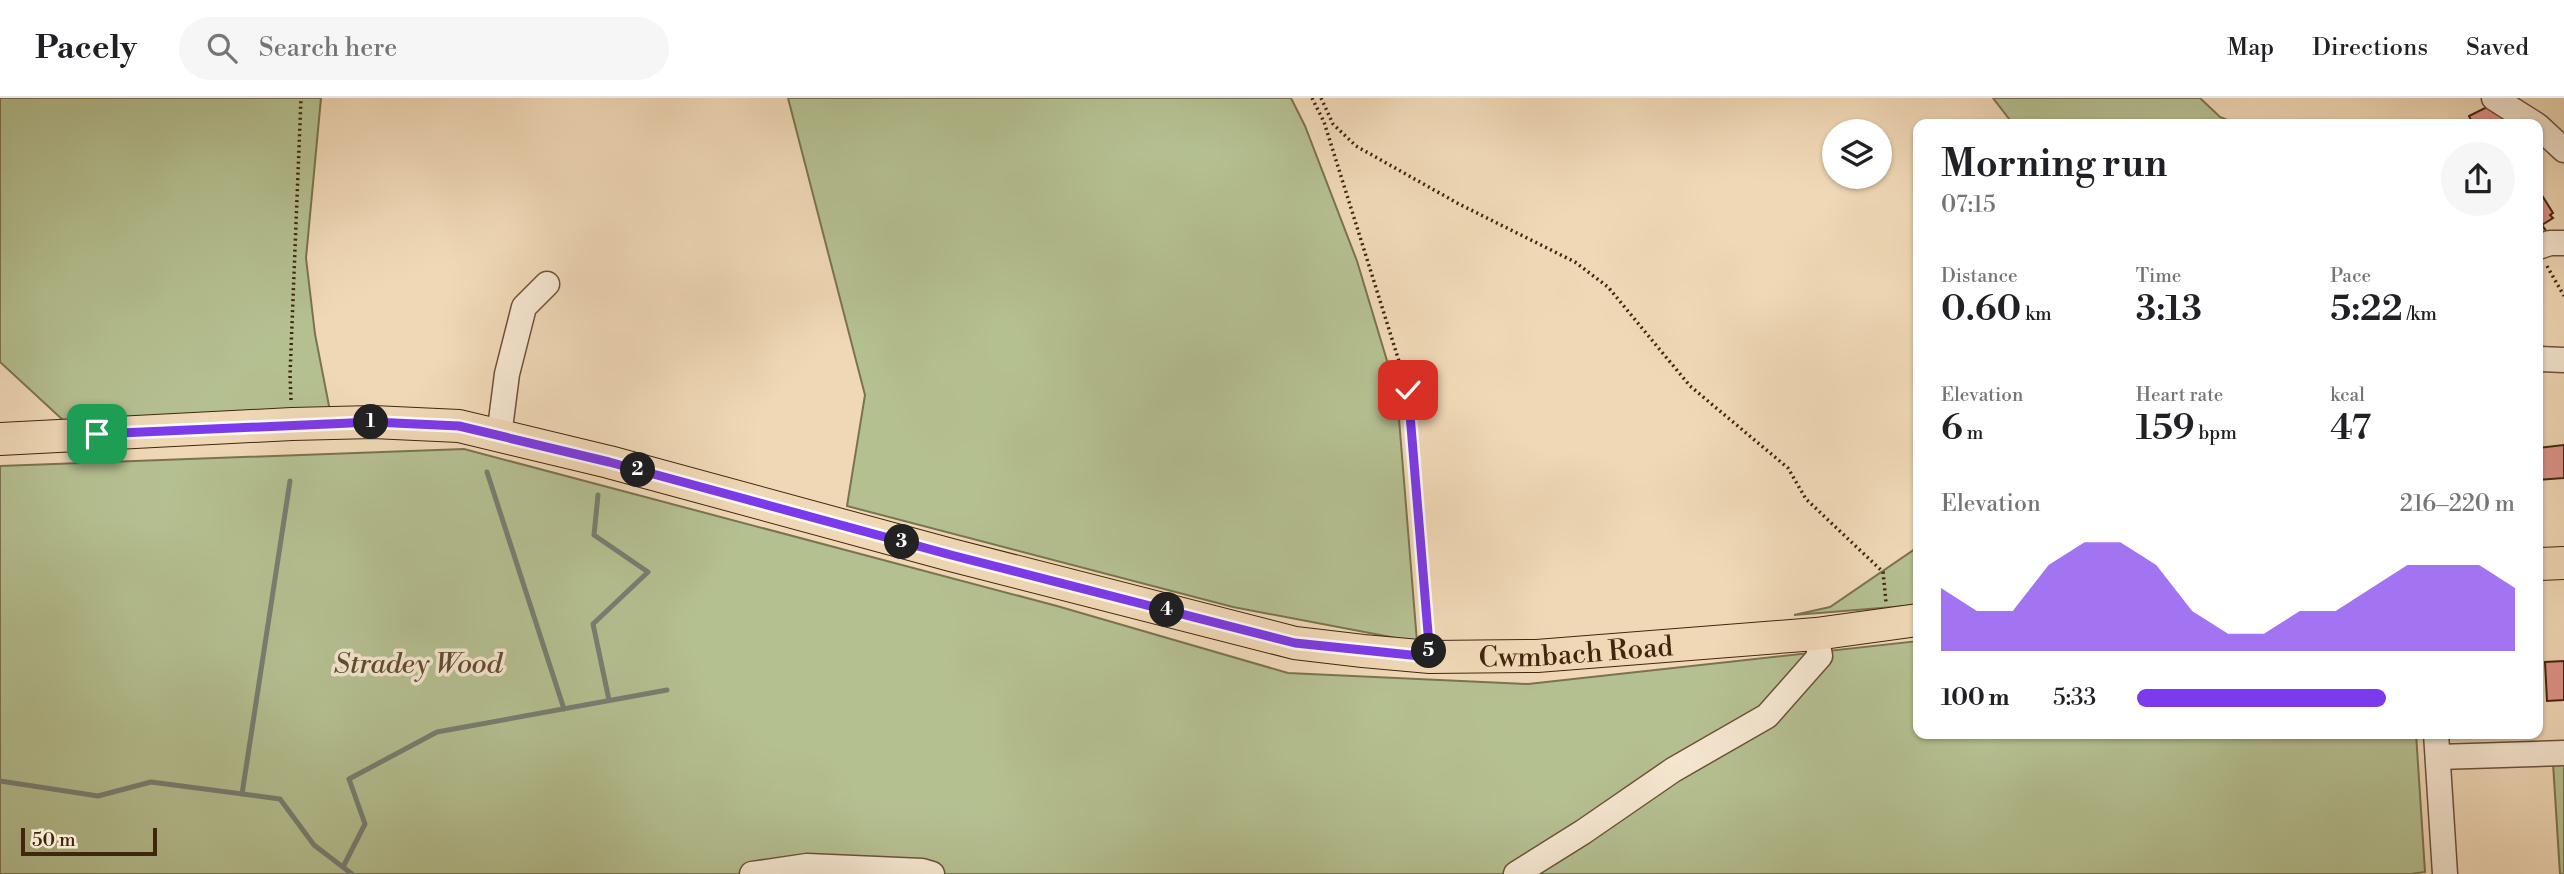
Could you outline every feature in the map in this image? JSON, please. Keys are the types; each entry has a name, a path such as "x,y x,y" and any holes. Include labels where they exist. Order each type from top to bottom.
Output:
{"main road":[{"name":"Cwmbach Road","path":"0,439 292,424 373,422 459,426 609,462 951,555 1295,643 1430,657 1537,656 1816,634 1903,622"},
{"path":"2543,564 2564,563"}],"street":[{"path":"2494,98 2527,119"},
{"path":"2543,131 2564,150"},
{"path":"2543,245 2564,243"},
{"path":"499,436 507,374 524,307 547,284"},
{"path":"2543,359 2564,360"},
{"path":"1516,874 1674,770 1767,716 1820,656 1816,634"},
{"path":"2445,874 2437,745 2564,753"},
{"path":"752,874 807,866 932,874"}],"path":[{"path":"292,424 290,375 301,98"},
{"path":"1312,98 1324,122 1408,390 1430,657"},
{"path":"1321,98 1334,124 1356,146 1459,204 1575,262 1608,287 1690,386 1788,468 1806,499 1883,572 1903,622"},
{"path":"2557,284 2564,296"}],"green space":[{"path":"0,98 321,98 306,258 315,334 331,416 64,421 0,362"},
{"path":"788,98 1291,98 1305,126 1357,261 1397,394 1417,642 1233,607 847,506 865,395"},
{"path":"1993,98 2200,98 2225,119 2009,119"},
{"name":"Stradey Wood","path":"464,449 1057,606 1288,673 1528,684 1913,642 1913,739 2416,739 2425,872 0,874 0,466"},
{"path":"1913,550 1913,605 1794,615 1830,607"},
{"path":"2564,762 2564,874 2560,874 2553,763"}],"building":[{"path":"2491,105 2500,109 2505,119 2470,119 2469,116"},
{"path":"2543,197 2553,213 2550,215 2553,218 2543,224"},
{"path":"2564,445 2564,478 2543,480 2543,447"},
{"path":"2564,661 2564,700 2547,701 2545,662"}],"waterway":[{"path":"487,472 564,709"},
{"path":"242,794 290,481"},
{"path":"598,495 594,535 648,572 593,624 609,700"},
{"path":"343,867 365,824 349,779 437,732 667,690"},
{"path":"0,781 98,796 151,782 280,799 314,845 352,874"}],"route":[{"path":"97,434 373,422 459,426 609,462 951,555 1295,643 1430,657 1408,390"}]}
